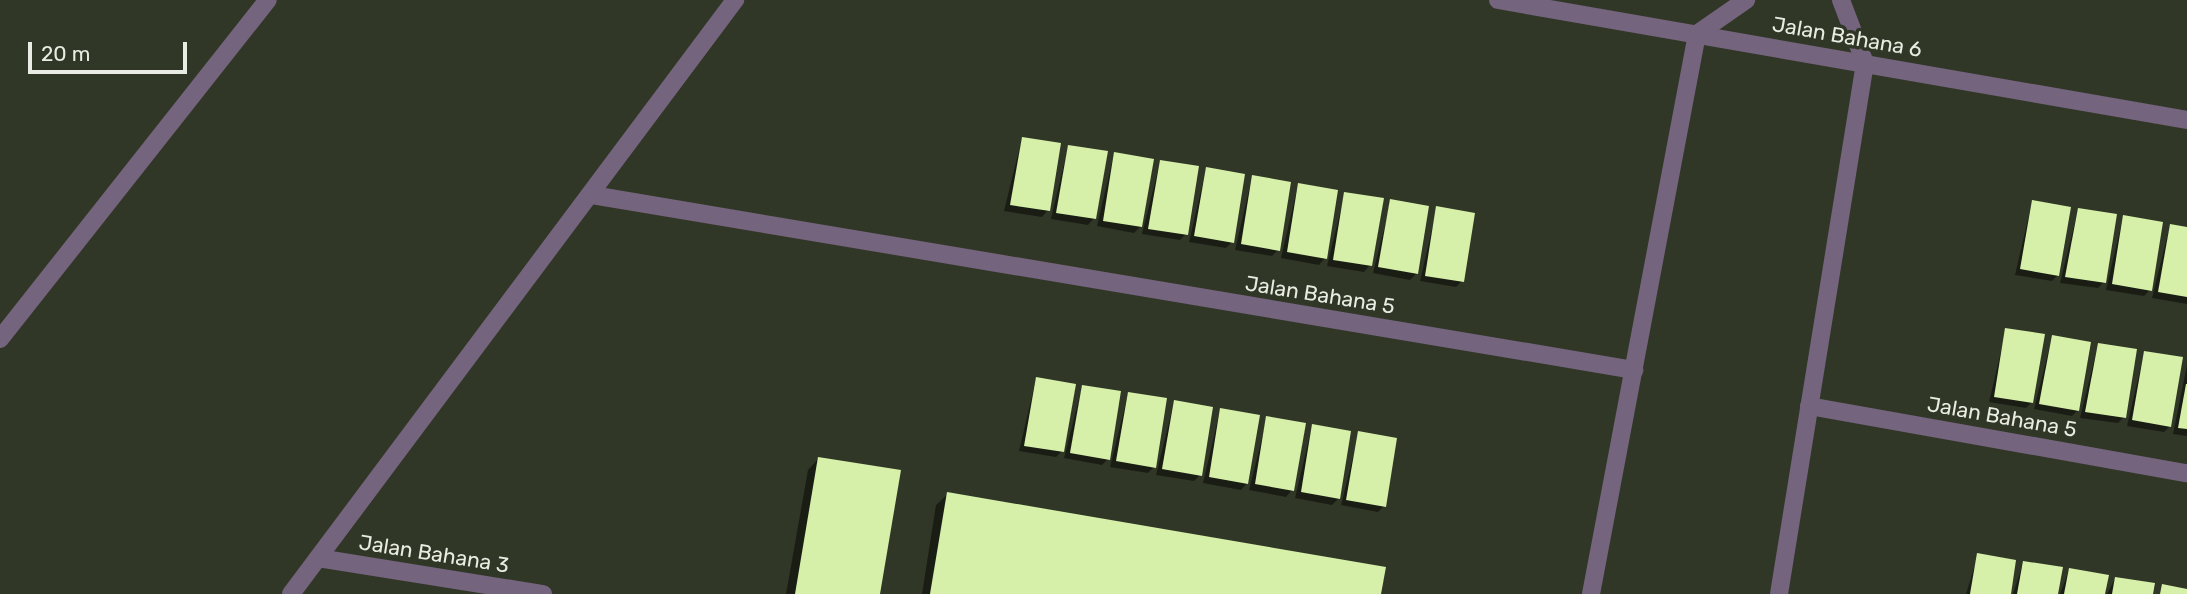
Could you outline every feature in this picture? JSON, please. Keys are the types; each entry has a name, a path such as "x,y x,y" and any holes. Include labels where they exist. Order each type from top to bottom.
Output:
{"street":[{"path":"0,339 268,0"},
{"path":"291,594 592,195 735,0"},
{"name":"Jalan Bahana 6","path":"1498,0 2187,120"},
{"path":"1591,594 1698,34 1746,0"},
{"path":"1779,594 1865,64 1841,0"},
{"name":"Jalan Bahana 5","path":"592,195 1634,370"},
{"name":"Jalan Bahana 5","path":"1809,406 2187,472"},
{"name":"Jalan Bahana 3","path":"318,558 543,594"}],"building":[{"path":"1022,137 1061,143 1050,211 1010,205"},
{"path":"1068,145 1108,151 1096,219 1056,213"},
{"path":"1114,152 1154,159 1142,227 1103,221"},
{"path":"1160,160 1199,166 1188,235 1148,229"},
{"path":"1206,167 1245,174 1234,243 1194,236"},
{"path":"1252,175 1291,182 1280,251 1241,244"},
{"path":"1298,183 1338,190 1327,259 1287,252"},
{"path":"1344,192 1384,198 1372,266 1333,260"},
{"path":"1390,199 1429,206 1418,274 1378,267"},
{"path":"2032,200 2071,207 2059,276 2020,269"},
{"path":"1436,206 1475,213 1464,282 1425,276"},
{"path":"2078,208 2117,214 2106,283 2065,277"},
{"path":"2123,215 2163,222 2152,291 2112,284"},
{"path":"2170,224 2187,227 2187,297 2158,292"},
{"path":"2005,328 2045,334 2033,403 1994,397"},
{"path":"2052,335 2091,342 2079,411 2039,404"},
{"path":"2098,343 2137,349 2126,418 2085,412"},
{"path":"2144,351 2183,357 2171,427 2132,420"},
{"path":"1036,377 1076,384 1064,452 1024,446"},
{"path":"2187,384 2187,429 2178,428"},
{"path":"1082,385 1121,391 1110,460 1070,453"},
{"path":"1128,392 1167,398 1156,468 1116,461"},
{"path":"1174,400 1213,407 1202,476 1162,469"},
{"path":"1220,408 1260,415 1248,484 1209,477"},
{"path":"1266,416 1306,423 1294,491 1255,484"},
{"path":"1312,424 1351,431 1340,499 1301,492"},
{"path":"1358,431 1397,438 1386,507 1346,500"},
{"path":"818,457 901,470 880,594 795,594"},
{"path":"947,492 1386,567 1381,594 930,594"},
{"path":"1977,553 2016,560 2011,594 1970,594"},
{"path":"2023,561 2063,567 2058,594 2017,594"},
{"path":"2069,568 2109,575 2105,594 2064,594"},
{"path":"2115,577 2155,583 2153,594 2112,594"},
{"path":"2162,584 2187,589 2187,594 2160,594"}]}
